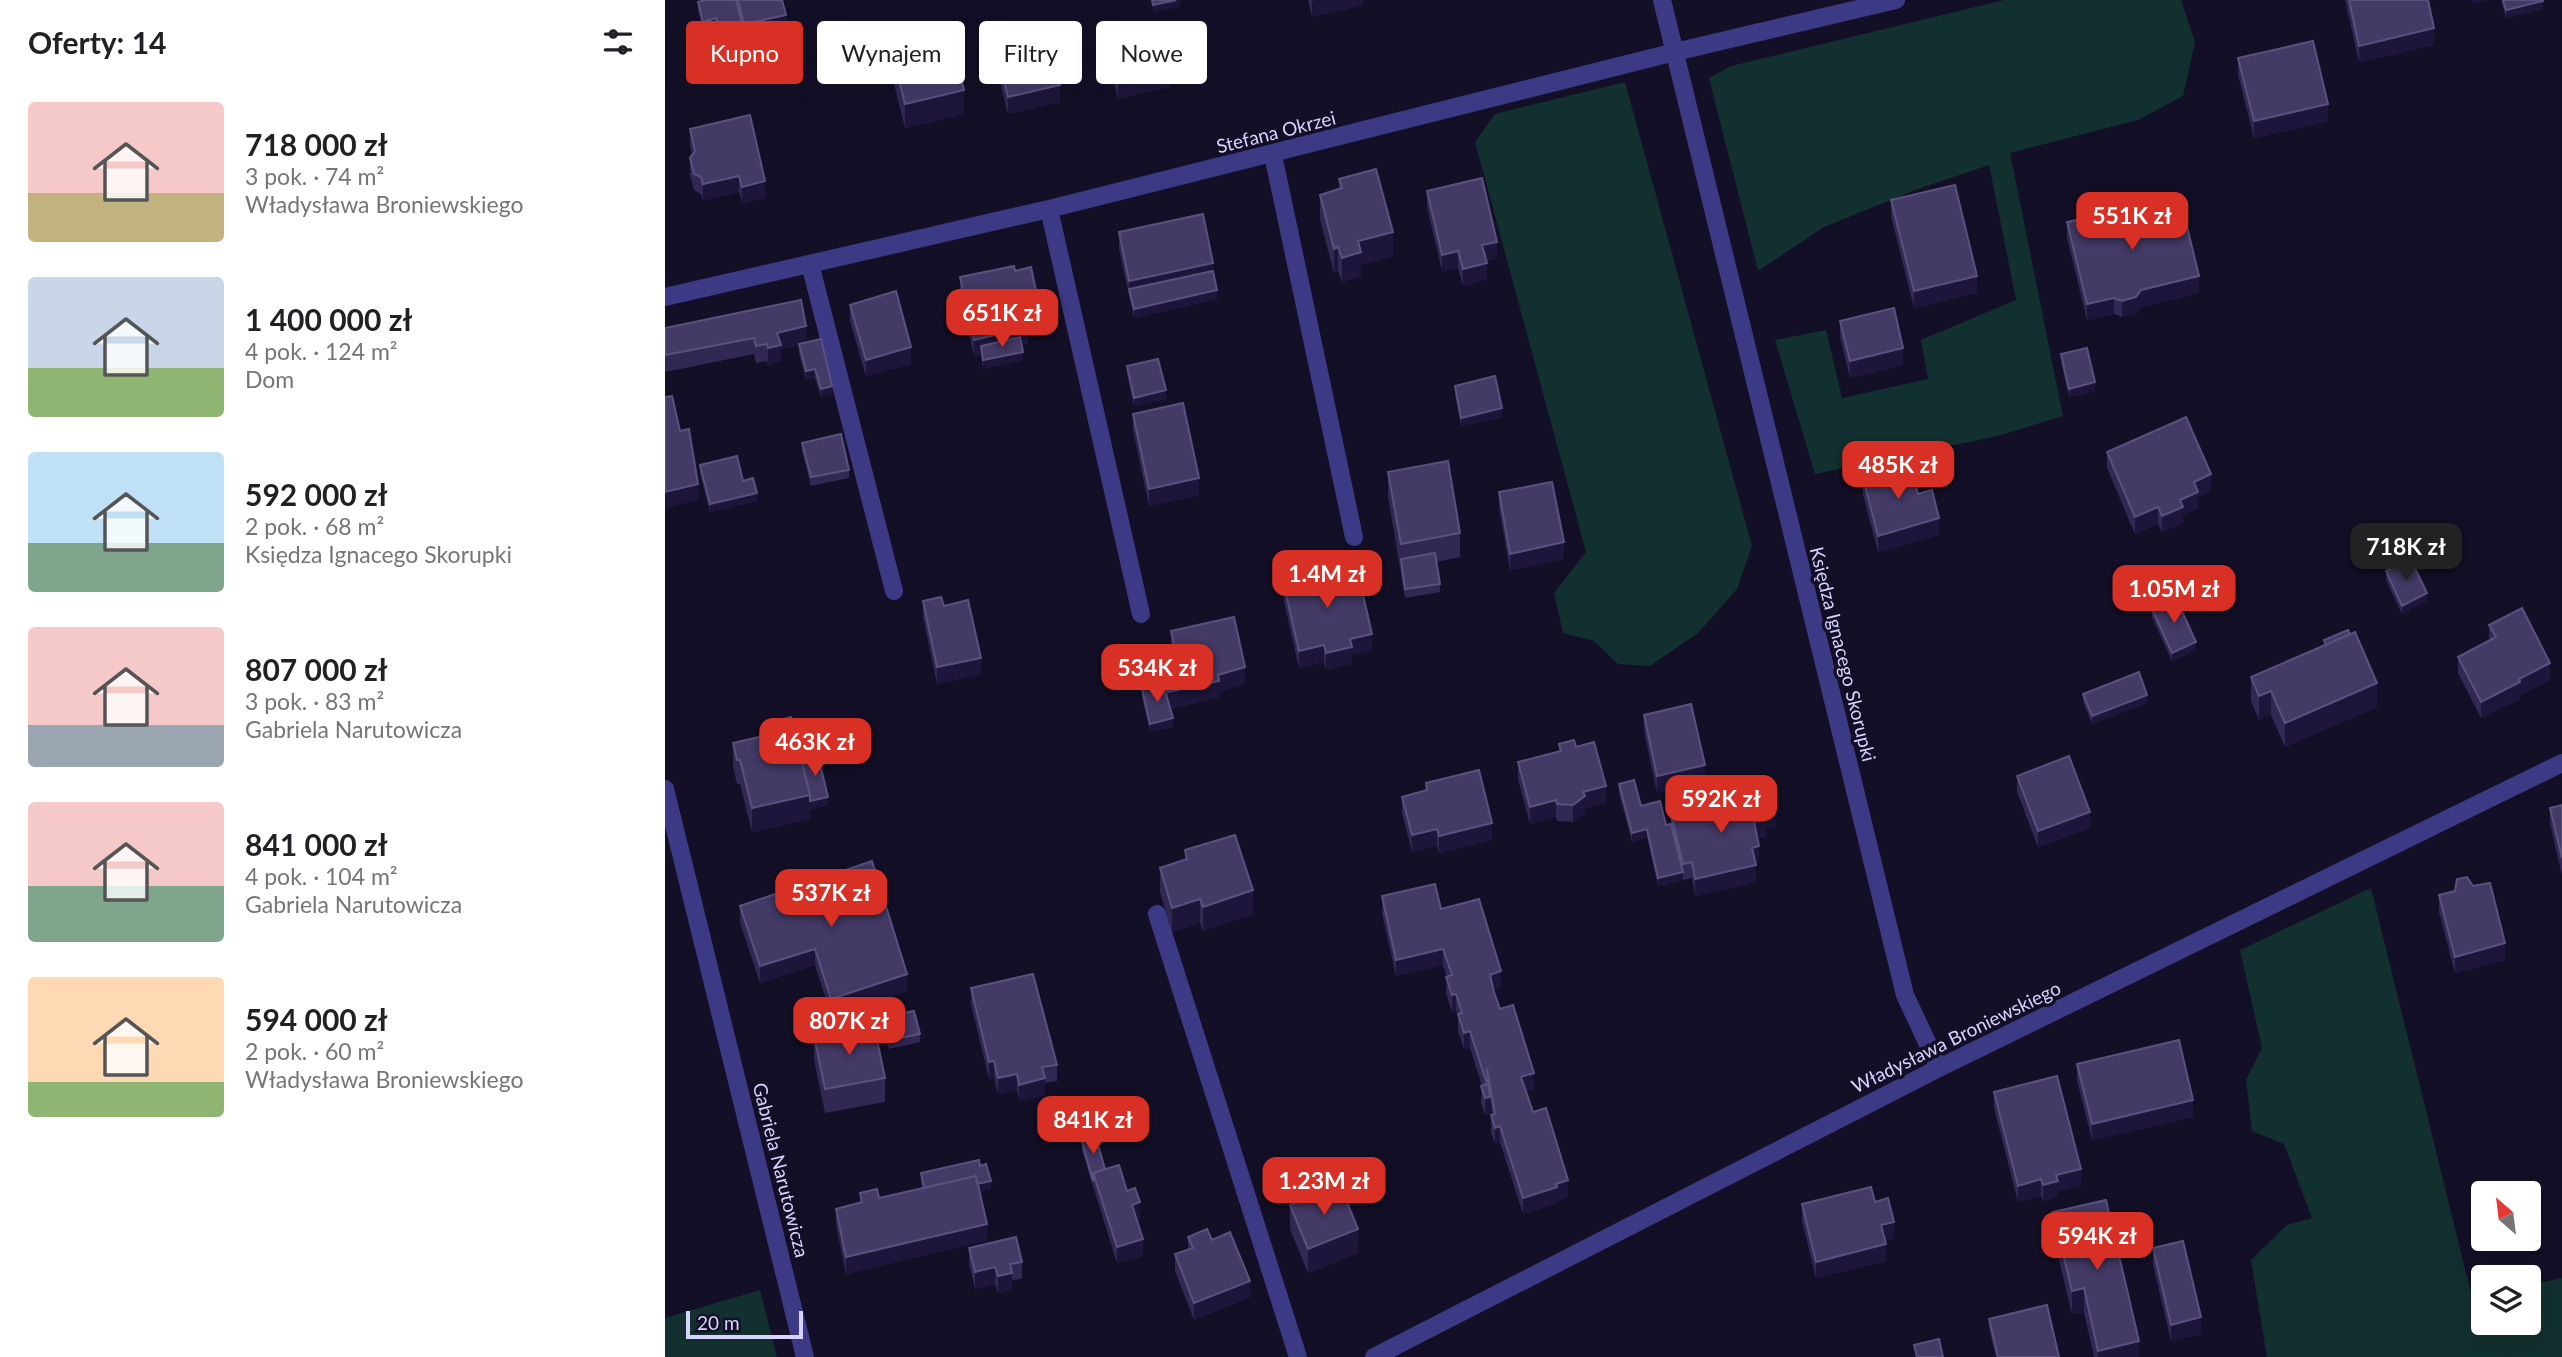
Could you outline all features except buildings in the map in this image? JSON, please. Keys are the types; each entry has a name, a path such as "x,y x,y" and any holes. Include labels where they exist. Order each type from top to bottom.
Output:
{"street":[{"name":"Księdza Ignacego Skorupki","path":"1662,0 1905,995 1938,1068"},
{"name":"Stefana Okrzei","path":"665,297 1273,155 1675,52 1896,0"},
{"path":"1273,155 1354,537"},
{"path":"1049,209 1141,614"},
{"path":"810,264 894,591"},
{"name":"Władysława Broniewskiego","path":"1374,1357 1938,1068 2562,764"},
{"name":"Gabriela Narutowicza","path":"665,789 805,1357"},
{"path":"1157,914 1298,1357"}],"green space":[{"path":"2004,0 2181,0 2195,42 2183,96 2138,120 2010,153 2063,416 1998,436 1815,474 1775,340 1826,330 1842,398 1928,379 1921,340 2016,300 1989,165 1918,189 1824,227 1758,271 1709,78 1731,66"},
{"path":"1625,82 1752,546 1737,589 1698,633 1650,666 1618,664 1594,641 1563,633 1554,593 1586,552 1475,142 1495,114"},
{"path":"2371,888 2471,1293 2471,1335 2541,1335 2541,1282 2562,1278 2562,1357 2267,1357 2251,1260 2287,1225 2312,1218 2284,1144 2252,1131 2246,1080 2262,1048 2240,950"},
{"path":"760,1290 777,1357 665,1357 665,1318"}]}
